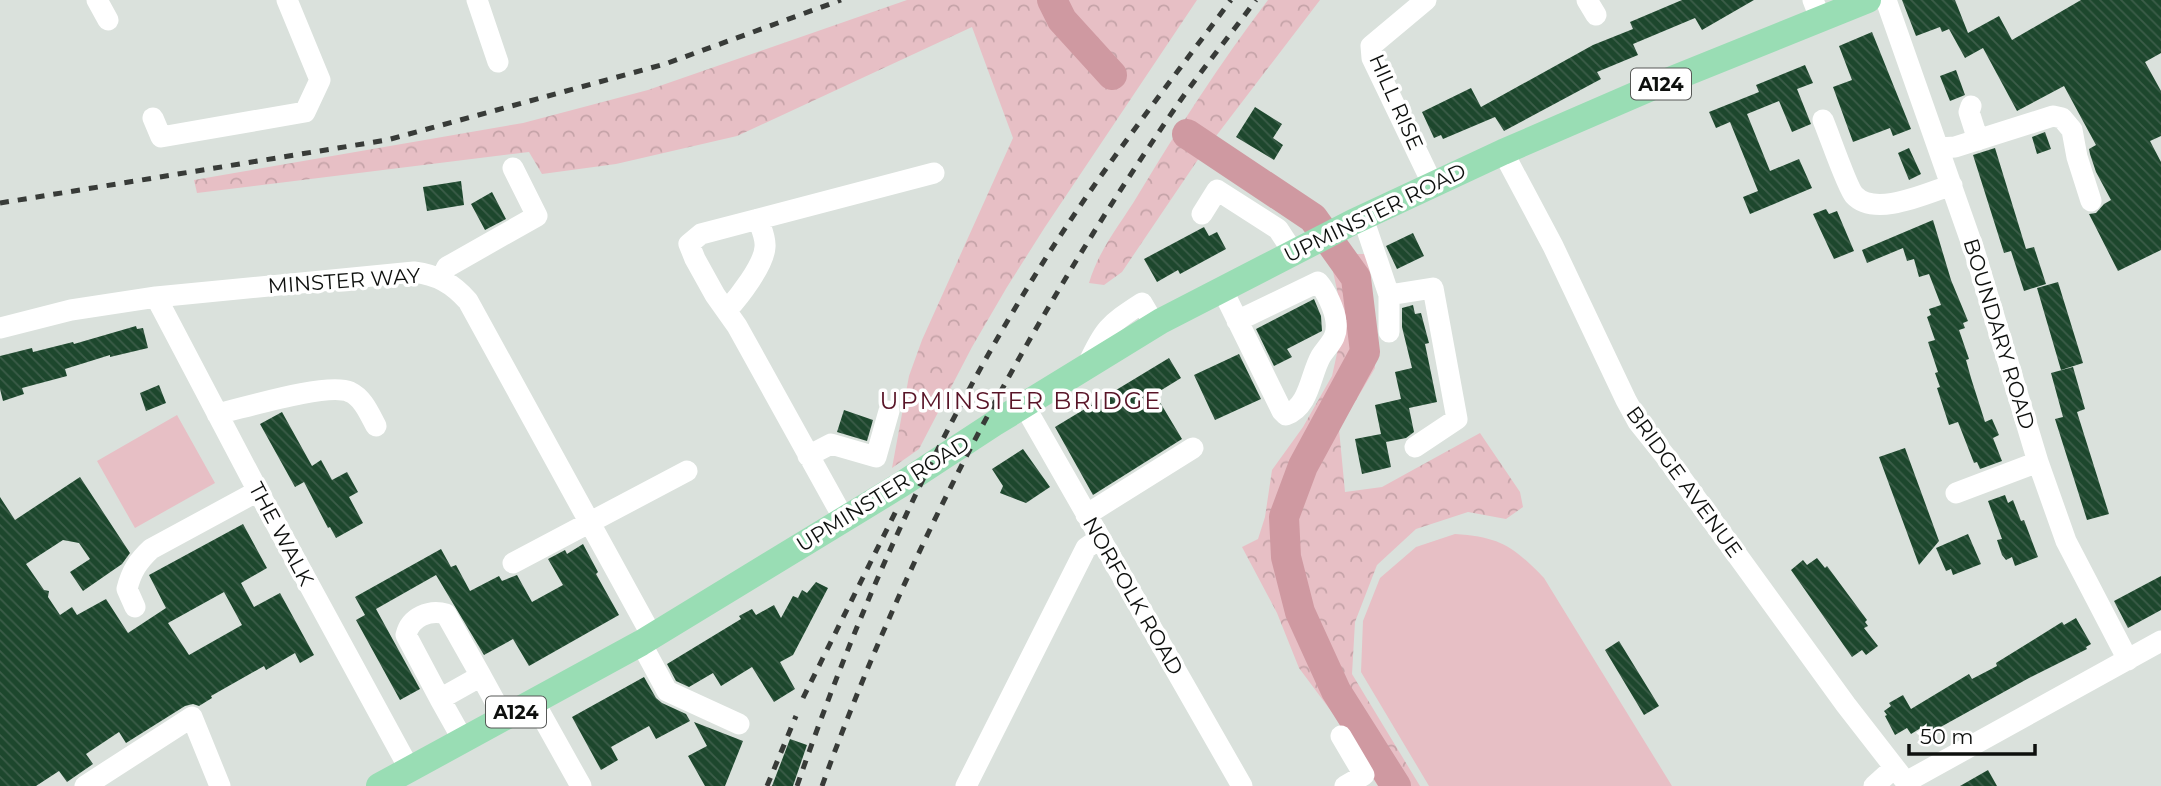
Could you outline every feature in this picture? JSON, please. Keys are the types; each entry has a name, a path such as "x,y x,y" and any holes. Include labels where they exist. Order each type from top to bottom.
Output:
{"main road":[{"name":"A124","path":"1503,152 1816,9 1868,0"},
{"name":"UPMINSTER ROAD","path":"379,786 647,640 1155,325 1338,230 1503,152"}],"street":[{"path":"97,0 108,20"},
{"path":"153,118 161,138 305,112 320,80 287,0"},
{"path":"477,0 498,62"},
{"name":"HILL RISE","path":"1426,0 1371,46 1372,58 1433,185"},
{"name":"BOUNDARY ROAD","path":"1886,0 1940,148 2038,462 2066,541 2128,660"},
{"path":"1971,106 1969,112 1978,140"},
{"path":"1940,148 1955,147 2053,116 2062,118 2072,130 2077,157 2091,201"},
{"path":"1823,120 1854,195 1871,206 1893,204 1952,185"},
{"name":"BRIDGE AVENUE","path":"1503,152 1553,246 1638,422 1903,779"},
{"path":"441,279 447,267 537,216 513,168"},
{"path":"844,519 727,310 701,271 690,244 701,234 934,173"},
{"path":"1202,214 1217,190 1304,247"},
{"path":"1363,218 1390,295 1389,332"},
{"path":"727,310 741,296 764,254 765,238 758,219"},
{"name":"MINSTER WAY","path":"0,328 71,310 156,297 414,272 441,279 452,285 468,301 591,523 647,640 667,691 739,724"},
{"path":"1222,289 1237,321 1282,411 1286,415 1291,413 1306,395 1321,356 1334,341 1336,322 1323,288 1318,282 1237,321"},
{"path":"1390,295 1433,288 1457,419 1415,447"},
{"name":"THE WALK","path":"156,297 410,770"},
{"path":"217,414 282,398 342,390 357,397 376,426"},
{"name":"NORFOLK ROAD","path":"1024,405 1242,786"},
{"path":"808,456 831,444 876,457 890,411"},
{"path":"1086,515 1193,448"},
{"path":"1956,493 2038,462"},
{"path":"513,563 687,471"},
{"path":"135,607 127,589 139,560 151,549 258,491"},
{"path":"966,786 1086,548 1099,539"},
{"path":"463,740 406,635 412,622 422,615 436,611 446,614 504,718"},
{"path":"1874,786 1903,779 2128,660 2159,648"},
{"path":"440,699 481,676"},
{"path":"534,702 581,786"},
{"path":"85,786 192,717 220,786"},
{"path":"1341,736 1367,780 1345,786"}],"green space":[{"path":"907,0 1197,0 1007,287 972,347 919,449 892,468 909,376 922,340 1013,138 972,27 737,136 616,164 542,174 529,152 197,193 194,180 523,123 648,90"},
{"path":"1268,0 1320,0 1197,161 1122,272 1104,285 1089,283 1104,248 1169,145"},
{"path":"1349,254 1369,254 1375,368 1339,429 1345,492 1382,487 1480,433 1520,492 1523,507 1506,519 1468,512 1416,529 1377,565 1355,622 1352,674 1420,786 1378,786 1334,715 1299,668 1277,613 1242,547 1258,539 1265,517 1272,470 1303,427 1332,376 1344,322 1332,267"},
{"path":"177,415 215,483 135,528 97,461"},
{"path":"1455,534 1484,538 1505,545 1544,578 1672,786 1429,786 1361,672 1363,621 1380,578 1416,547"}],"building":[{"path":"1682,0 1754,0 1702,30 1695,18 1633,44 1638,55 1597,72 1601,79 1504,131 1495,117 1443,139 1441,135 1434,138 1422,112 1471,88 1481,107 1593,45 1633,29 1630,22"},
{"path":"1902,0 1955,0 1968,33 1999,16 2012,40 2081,0 2161,0 2161,53 2145,62 2161,91 2161,136 2150,141 2161,162 2161,250 2118,271 2089,214 2096,213 2111,200 2090,154 2089,149 2096,145 2064,86 2017,111 1983,48 1965,58 1949,29 1942,32 1940,27 1916,36"},
{"path":"1872,32 1911,129 1893,136 1890,128 1853,142 1833,87 1852,80 1839,46"},
{"path":"1805,65 1813,83 1797,89 1811,124 1792,132 1779,101 1747,114 1770,171 1799,159 1812,188 1750,214 1743,197 1758,191 1730,122 1716,128 1709,112 1759,92 1756,85"},
{"path":"1956,70 1965,95 1950,101 1940,76"},
{"path":"1255,107 1282,124 1273,138 1283,145 1274,160 1236,137"},
{"path":"2045,132 2051,149 2037,154 2032,137"},
{"path":"1909,148 1921,174 1909,180 1898,153"},
{"path":"1995,148 2026,249 2034,247 2046,284 2024,291 2011,251 2004,253 1973,155"},
{"path":"461,181 464,205 427,211 423,187"},
{"path":"492,192 506,219 485,230 471,204"},
{"path":"1826,209 1829,214 1837,211 1854,251 1834,259 1813,214"},
{"path":"1933,220 1951,280 1968,321 1963,323 1965,328 1959,330 1969,359 1966,360 1971,378 1985,422 1992,419 1999,435 1993,438 2002,461 1980,469 1977,462 1974,463 1958,422 1949,425 1937,388 1940,387 1935,373 1938,372 1928,342 1935,340 1927,317 1931,315 1929,309 1941,305 1929,274 1919,277 1914,259 1907,261 1903,248 1867,263 1862,250"},
{"path":"1204,227 1209,236 1217,232 1226,249 1180,274 1178,270 1157,282 1144,259"},
{"path":"1413,233 1424,256 1397,269 1386,246"},
{"path":"2058,282 2083,363 2061,370 2037,288"},
{"path":"1314,299 1321,316 1322,331 1287,349 1292,357 1274,366 1256,329"},
{"path":"1413,305 1415,314 1421,313 1429,343 1425,344 1437,402 1409,408 1414,432 1406,438 1386,442 1391,467 1362,474 1355,439 1381,434 1375,405 1401,399 1395,372 1412,368 1402,327 1402,308"},
{"path":"136,326 137,329 143,328 148,348 110,355 65,369 67,376 22,388 24,394 3,401 0,389 0,356 32,348 33,352 73,342 74,344"},
{"path":"1239,354 1261,399 1215,420 1194,375"},
{"path":"1169,358 1181,378 1155,394 1182,439 1093,495 1055,427"},
{"path":"2073,367 2085,409 2077,412 2109,514 2087,520 2055,419 2063,417 2051,373"},
{"path":"159,385 166,403 146,411 140,393"},
{"path":"844,410 873,420 867,441 837,432"},
{"path":"282,412 312,466 321,460 332,480 347,472 358,492 349,497 363,523 336,538 304,482 295,487 260,424"},
{"path":"1905,448 1939,541 1919,565 1879,457"},
{"path":"1023,449 1050,487 1026,503 1000,493 1003,486 992,469"},
{"path":"80,477 130,553 122,564 83,591 70,572 90,559 79,543 63,540 26,564 44,590 49,591 48,597 60,615 72,607 77,615 106,599 128,633 166,608 149,575 243,524 267,568 241,583 254,607 280,593 314,655 300,663 295,653 266,670 264,666 211,696 212,698 199,706 185,706 126,743 119,732 86,754 93,764 67,782 59,771 36,786 0,786 0,497 15,520","holes":["224,592 242,625 189,655 168,623"]},
{"path":"2005,495 2008,503 2013,500 2021,521 2024,520 2038,557 2015,566 2012,557 2006,560 2002,555 1997,540 2002,539 1988,501"},
{"path":"1968,534 1981,564 1953,575 1951,569 1946,571 1936,548"},
{"path":"583,544 619,615 529,666 513,639 484,655 436,575 376,609 420,689 400,700 356,620 365,615 355,597 441,549 451,567 456,565 470,591 499,576 502,581 517,575 532,602 563,585 548,559 565,550 567,554"},
{"path":"1817,558 1825,568 1827,566 1867,620 1865,622 1868,626 1864,628 1878,646 1866,655 1862,650 1852,657 1791,570 1803,560 1807,565"},
{"path":"2161,576 2161,610 2128,628 2114,601"},
{"path":"816,582 828,588 793,655 780,662 795,689 774,702 752,667 721,686 713,673 689,687 676,681 667,664 741,619 739,616 752,609 756,615 774,605 781,618 793,596 798,598 802,590 807,593"},
{"path":"2076,618 2091,644 2087,649 1928,734 1924,726 1911,734 1907,728 1895,735 1884,711 1891,706 1889,703 1903,695 1911,709 1969,674 1972,679 1997,666 1996,663 2062,622 2064,625"},
{"path":"1619,641 1659,706 1644,715 1605,650"},
{"path":"644,677 656,698 686,714 690,721 656,739 649,726 611,747 618,760 601,770 572,717"},
{"path":"694,722 743,741 725,786 705,786 688,756 707,746"},
{"path":"790,739 807,745 793,786 772,786"},
{"path":"1988,770 1997,786 1960,786"}],"waterway":[{"path":"1052,0 1062,20 1112,75"},
{"path":"1187,134 1313,218 1356,278 1365,352 1303,466 1284,517 1286,557 1300,612 1336,691 1396,786"}],"railway":[{"path":"0,203 387,140 665,64 841,0"},
{"path":"797,786 880,573 945,435 981,367 1019,301 1080,206 1231,0"},
{"path":"822,786 894,606 979,432 1025,347 1126,182 1180,101 1256,0"},
{"path":"803,698 899,505"},
{"path":"767,786 796,716"}],"district":[{"name":"UPMINSTER BRIDGE","path":"1021,401"}]}
